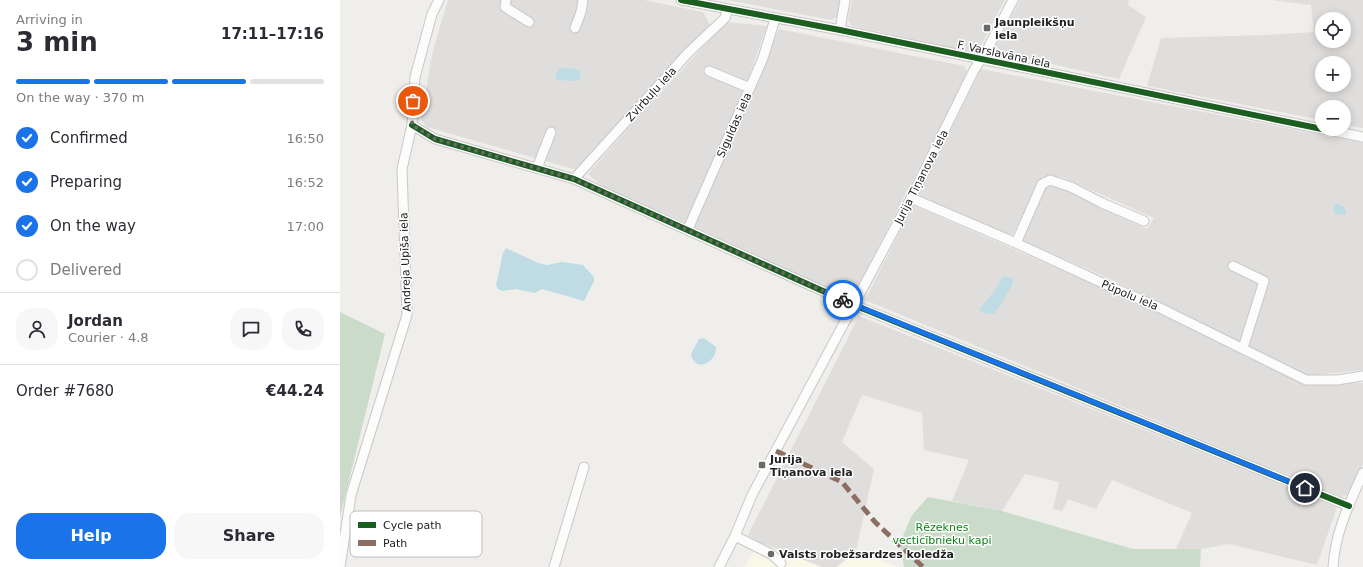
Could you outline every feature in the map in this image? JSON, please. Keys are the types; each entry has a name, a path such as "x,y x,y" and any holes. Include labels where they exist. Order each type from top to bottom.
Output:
{"street":[{"name":"Andreja Upīša iela","path":"340,567 351,495 407,316 402,169 412,125 415,77 432,14 438,0"},
{"path":"506,0 505,7 528,22"},
{"path":"574,28 581,12 583,0"},
{"name":"F. Varslavāna iela","path":"681,0 775,19 840,30 1315,127"},
{"path":"840,30 845,0"},
{"name":"Jurija Tiņanova iela","path":"720,567 752,495 911,198 974,70 981,60 1013,0"},
{"name":"Zvirbuļu iela","path":"574,179 688,53 725,18 728,9"},
{"name":"Siguldas iela","path":"688,230 763,58 775,19"},
{"path":"709,71 750,88"},
{"path":"412,125 435,139 465,149 574,179 854,305 1349,506"},
{"path":"537,168 550,132"},
{"name":"F. Varslavāna iela","path":"1351,135 1363,137"},
{"path":"1016,243 1042,184 1050,180 1071,187 1102,203 1144,221"},
{"name":"Pūpolu iela","path":"911,198 1016,243 1158,307 1306,380 1337,380 1363,376"},
{"path":"1233,266 1264,281 1243,348"},
{"path":"554,567 584,467"},
{"path":"1333,567 1334,551 1338,535 1363,473"},
{"path":"735,536 771,554 781,563"}],"shaded area":[{"path":"448,0 644,0 703,12 711,27 577,170 427,127 421,120 432,54"},
{"path":"727,0 840,0 837,17 831,20"},
{"path":"852,0 1005,0 978,51 952,48 852,26 848,20"},
{"path":"1020,0 1129,0 1128,5 1146,17 1119,79 1001,53 996,45"},
{"path":"1272,0 1363,0 1363,128 1351,126 1351,100 1315,100 1315,119 1147,86 1161,38 1314,32 1311,5"},
{"path":"726,22 767,26 743,93 685,222 603,187 588,174"},
{"path":"779,29 964,66 968,73 853,296 840,294 695,227 696,217"},
{"path":"981,69 1315,134 1315,136 1327,136 1363,143 1363,370 1306,376 1110,279 1022,240 1045,189 1053,185 1147,229 1154,218 1062,177 1043,176 1013,234 1005,235 918,196"},
{"path":"913,205 1166,316 1306,384 1363,383 1363,464 1347,495 1341,497 865,300"},
{"path":"859,316 1337,507 1317,565 1229,544 1201,549 1176,549 1192,513 1112,480 1096,509 1068,499 1062,511 1053,509 1059,482 1025,474 1002,511 952,501 969,460 924,450 922,413 862,395 842,442 874,469 856,551 837,567 821,567 758,542 748,535"},
{"name":"Valsts robežsardzes koledža","path":"758,542 821,567 745,567"},
{"name":"Valsts robežsardzes koledža","path":"856,551 898,567 837,567"}],"green space":[{"path":"340,312 385,334 340,517"},
{"name":"Rēzeknes vecticībnieku kapi","path":"928,497 1002,511 1133,549 1201,549 1200,567 904,567 900,543 912,515"}],"water":[{"path":"560,68 579,70 581,78 577,81 556,80 556,75"},
{"path":"1335,204 1343,207 1346,212 1345,215 1335,214 1333,208"},
{"path":"506,248 538,263 547,265 562,262 583,265 594,277 594,281 584,301 542,289 535,293 516,289 502,291 498,289 496,285 503,253"},
{"path":"1006,276 1013,279 1005,297 994,314 983,313 979,310 998,286 1001,278"},
{"path":"704,338 716,347 710,361 701,365 693,360 691,354 699,339"}],"marked path":[{"path":"776,451 842,482 875,522 923,567"}],"cycle path":[{"path":"681,0 840,30 1315,128"},
{"path":"412,125 435,139 574,179 854,305 1349,506"}],"way so far":[{"path":"413,101 412,125 435,139 465,149 574,179 843,300"}],"place":[{"name":"Jaunpleikšņu iela","path":"987,28"},
{"name":"Jurija Tiņanova iela","path":"762,465"},
{"name":"Valsts robežsardzes koledža","path":"771,554"}],"route":[{"path":"843,300 1305,488"}]}
